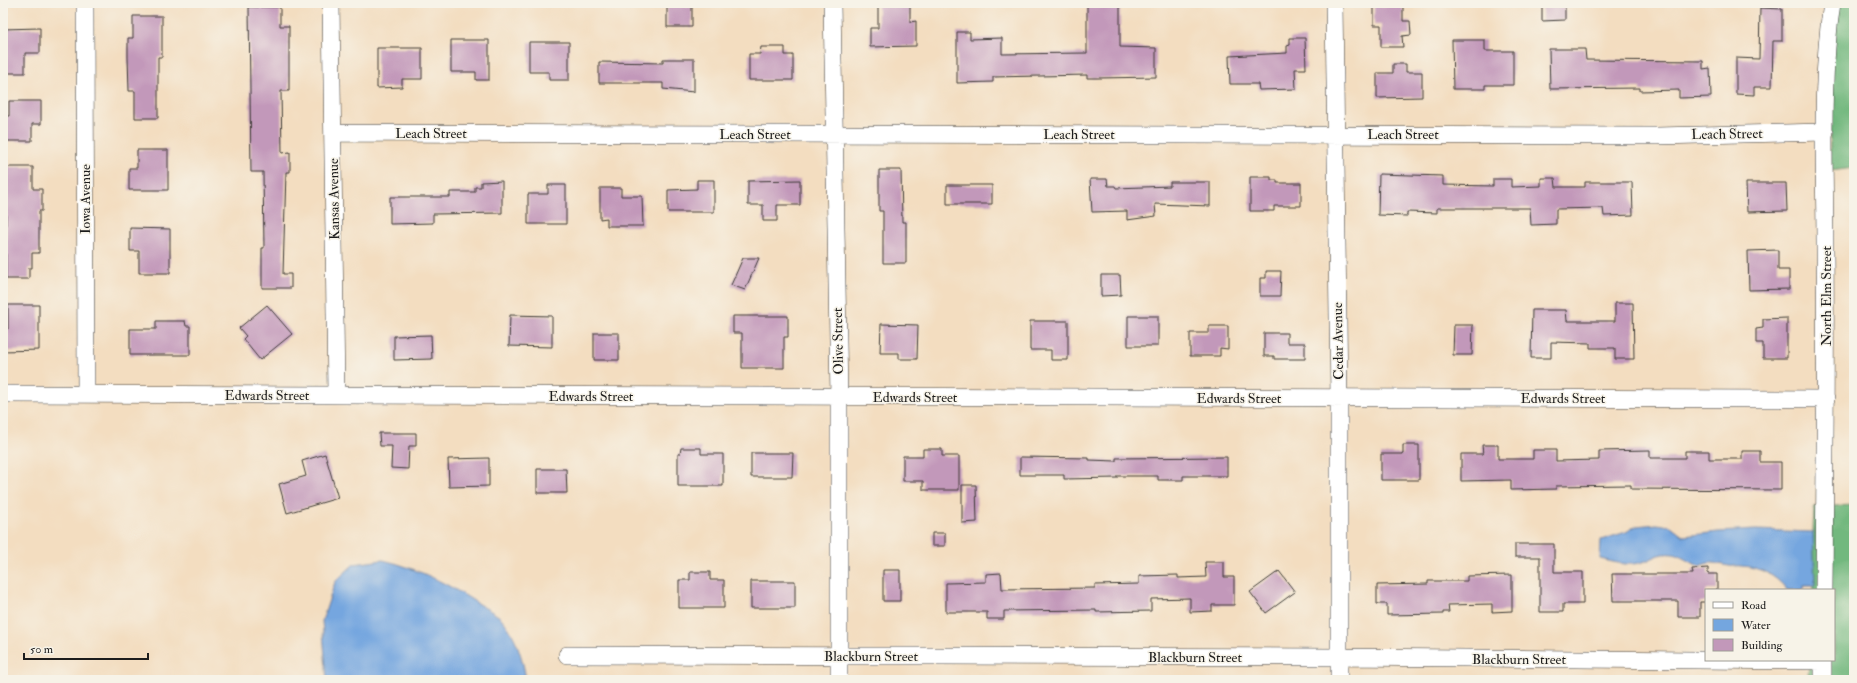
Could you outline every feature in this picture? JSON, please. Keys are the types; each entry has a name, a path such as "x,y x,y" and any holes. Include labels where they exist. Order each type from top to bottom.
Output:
{"street":[{"name":"Iowa Avenue","path":"85,3 86,394"},
{"name":"Kansas Avenue","path":"331,3 336,395"},
{"name":"Olive Street","path":"832,3 839,397 839,680"},
{"name":"Cedar Avenue","path":"1334,3 1334,134 1339,398 1340,680"},
{"name":"North Elm Street","path":"1824,589 1826,399 1825,132 1827,35 1832,3"},
{"name":"Leach Street","path":"333,133 834,135 1334,134 1657,136 1825,132"},
{"name":"Edwards Street","path":"3,394 1826,399"},
{"name":"Blackburn Street","path":"567,655 1705,660"},
{"path":"1823,661 1823,680"}],"green space":[{"path":"1829,3 1854,3 1854,168 1830,171"},
{"path":"1854,505 1854,680 1808,680 1809,661 1835,661 1835,589 1814,589 1814,507"}],"water":[{"path":"1657,524 1671,526 1684,536 1756,530 1813,532 1815,586 1804,586 1804,589 1786,589 1778,580 1761,570 1714,563 1699,566 1673,554 1664,554 1647,561 1632,564 1621,564 1600,559 1601,540 1626,532 1636,526"},
{"path":"383,560 421,572 457,591 501,618 515,639 523,664 526,680 327,680 322,621 335,582 354,564"}],"building":[{"path":"878,3 910,3 910,22 916,21 916,46 870,47 870,28 878,28"},
{"path":"1087,3 1120,3 1120,47 1156,48 1156,77 1087,78 1087,75 993,77 993,82 957,83 957,32 970,32 970,39 1002,38 1002,54 1087,53"},
{"path":"1542,3 1565,3 1565,20 1542,21"},
{"path":"667,6 692,6 692,27 667,27"},
{"path":"1374,6 1403,6 1403,21 1410,21 1411,35 1402,36 1403,47 1381,47 1381,25 1374,25"},
{"path":"249,7 280,7 280,26 289,26 289,91 281,91 282,153 290,152 290,172 286,172 283,274 291,274 291,288 262,288 262,248 264,248 263,172 251,172"},
{"path":"1760,8 1782,9 1782,41 1773,41 1772,87 1754,87 1754,95 1736,94 1736,58 1759,59"},
{"path":"133,16 162,16 162,57 158,57 158,118 135,118 135,91 129,91 128,57 128,38 133,38"},
{"path":"40,28 40,53 25,53 25,73 3,73 3,29"},
{"path":"1290,38 1305,38 1306,69 1295,69 1296,89 1259,90 1258,84 1230,84 1229,56 1287,53 1287,46 1290,45"},
{"path":"451,40 489,40 489,80 476,80 476,72 451,72"},
{"path":"1452,40 1485,40 1485,51 1513,51 1513,85 1485,85 1485,89 1453,89"},
{"path":"529,42 569,42 569,80 549,80 549,72 529,72"},
{"path":"761,47 785,47 785,55 793,55 793,80 749,80 749,54 760,54"},
{"path":"377,48 422,48 422,79 402,79 402,87 377,88"},
{"path":"1549,49 1585,49 1586,60 1703,61 1703,69 1710,68 1711,97 1679,98 1679,90 1640,91 1640,88 1550,89"},
{"path":"663,59 694,59 694,92 663,89 663,83 599,83 599,62 663,63"},
{"path":"1393,64 1406,64 1406,72 1422,72 1422,97 1377,98 1377,73 1393,73"},
{"path":"9,101 41,101 41,124 32,124 32,141 3,141 3,116 9,116"},
{"path":"137,150 168,150 168,190 129,190 129,168 137,168"},
{"path":"3,167 33,167 33,189 42,189 42,211 39,211 39,253 32,253 32,268 29,268 29,279 6,279 6,211 3,211"},
{"path":"879,170 901,170 902,222 906,222 906,263 883,263 883,211 879,211"},
{"path":"1379,174 1443,176 1443,185 1493,186 1493,179 1511,179 1511,187 1541,186 1541,178 1555,178 1556,187 1585,187 1585,182 1632,182 1633,215 1604,216 1603,208 1556,209 1556,224 1531,225 1530,208 1437,208 1437,213 1407,212 1407,216 1378,215"},
{"path":"1250,177 1271,177 1271,180 1277,180 1277,183 1301,183 1301,206 1274,206 1274,211 1250,211"},
{"path":"1090,179 1107,179 1108,186 1115,186 1116,188 1170,186 1170,182 1210,182 1210,206 1155,204 1156,216 1127,220 1127,211 1092,212"},
{"path":"697,180 714,180 714,212 668,212 668,190 697,189"},
{"path":"800,180 800,205 777,205 777,221 763,221 763,205 748,205 748,181"},
{"path":"502,181 502,213 433,214 433,223 390,224 390,197 450,197 450,192 475,192 475,187 481,187 481,182"},
{"path":"1746,183 1786,183 1787,211 1747,212"},
{"path":"548,185 566,185 566,224 528,224 528,194 548,194"},
{"path":"947,185 992,185 992,204 947,204"},
{"path":"600,188 621,188 621,196 642,196 643,226 607,226 607,218 600,219"},
{"path":"130,228 170,229 170,273 139,273 139,251 130,251"},
{"path":"1778,250 1778,270 1789,270 1789,289 1749,290 1748,251"},
{"path":"743,258 759,258 745,290 731,285"},
{"path":"1266,271 1281,271 1280,296 1260,296 1260,278 1266,278"},
{"path":"1101,275 1120,275 1121,295 1101,296"},
{"path":"1615,303 1633,303 1634,359 1615,359 1615,348 1590,348 1590,343 1551,342 1551,358 1531,358 1532,310 1566,310 1567,321 1615,321"},
{"path":"8,305 39,305 39,350 3,351 3,329 8,329"},
{"path":"267,305 292,334 260,360 243,339 246,336 239,328"},
{"path":"510,315 552,316 552,347 509,346"},
{"path":"733,316 788,316 788,337 784,337 784,368 742,368 742,333 733,333"},
{"path":"1128,316 1158,316 1158,346 1128,346"},
{"path":"1787,318 1787,358 1763,358 1763,343 1756,343 1756,329 1763,328 1763,319"},
{"path":"156,321 185,321 186,326 190,326 190,355 130,355 130,329 156,329"},
{"path":"1030,321 1068,321 1068,360 1051,360 1051,350 1030,350"},
{"path":"881,324 918,325 917,359 899,359 899,353 880,353"},
{"path":"1454,325 1473,325 1472,355 1453,355"},
{"path":"1209,326 1228,326 1228,349 1220,348 1220,356 1190,356 1190,333 1209,333"},
{"path":"594,333 619,333 619,360 594,360"},
{"path":"1264,333 1287,333 1287,343 1305,343 1305,359 1274,359 1274,356 1264,356"},
{"path":"431,335 432,359 394,360 394,336"},
{"path":"379,433 416,433 416,446 409,446 408,469 391,468 392,446 380,446"},
{"path":"1403,445 1419,445 1419,480 1381,480 1381,454 1403,454"},
{"path":"1482,445 1498,445 1498,459 1533,459 1533,450 1556,450 1556,461 1599,460 1599,451 1650,450 1650,458 1685,458 1685,451 1709,451 1709,459 1742,459 1742,451 1760,451 1760,462 1781,462 1781,490 1631,489 1631,485 1556,486 1556,489 1511,490 1511,480 1461,481 1461,454 1483,454"},
{"path":"681,448 701,448 701,454 723,454 723,486 678,486 678,454 680,454"},
{"path":"923,449 942,449 942,456 959,456 959,490 923,490 923,481 903,481 903,456 923,456"},
{"path":"751,453 793,453 792,477 751,477"},
{"path":"325,454 338,498 287,513 279,484 306,476 302,461"},
{"path":"1020,457 1089,458 1089,460 1116,461 1116,458 1227,457 1227,476 1183,476 1183,480 1158,480 1158,476 1117,476 1117,478 1064,479 1064,475 1020,475"},
{"path":"489,458 489,486 449,487 448,459"},
{"path":"537,469 566,469 567,493 537,493"},
{"path":"962,485 976,485 977,522 962,523"},
{"path":"932,533 945,533 945,546 932,546"},
{"path":"1515,544 1554,544 1554,572 1583,572 1583,604 1563,604 1563,612 1540,612 1540,557 1515,557"},
{"path":"1205,562 1224,562 1224,577 1234,577 1234,605 1212,605 1212,611 1190,612 1190,598 1151,599 1151,611 1004,611 1004,619 987,619 987,612 946,612 946,583 986,582 986,574 1001,573 1002,589 1095,588 1095,585 1139,584 1139,576 1178,575 1178,578 1206,577"},
{"path":"1708,568 1708,574 1717,574 1717,589 1705,589 1705,602 1700,602 1700,617 1678,617 1678,601 1613,601 1612,574 1693,574 1692,569"},
{"path":"883,570 900,570 900,601 883,601"},
{"path":"1279,571 1295,592 1266,613 1250,592"},
{"path":"690,572 710,572 710,580 724,580 724,608 679,608 679,580 690,580"},
{"path":"1512,575 1512,611 1492,612 1492,604 1448,605 1449,612 1443,612 1443,614 1387,615 1387,604 1377,604 1377,585 1428,584 1428,581 1467,581 1467,576"},
{"path":"751,581 795,581 795,608 751,608"}]}
